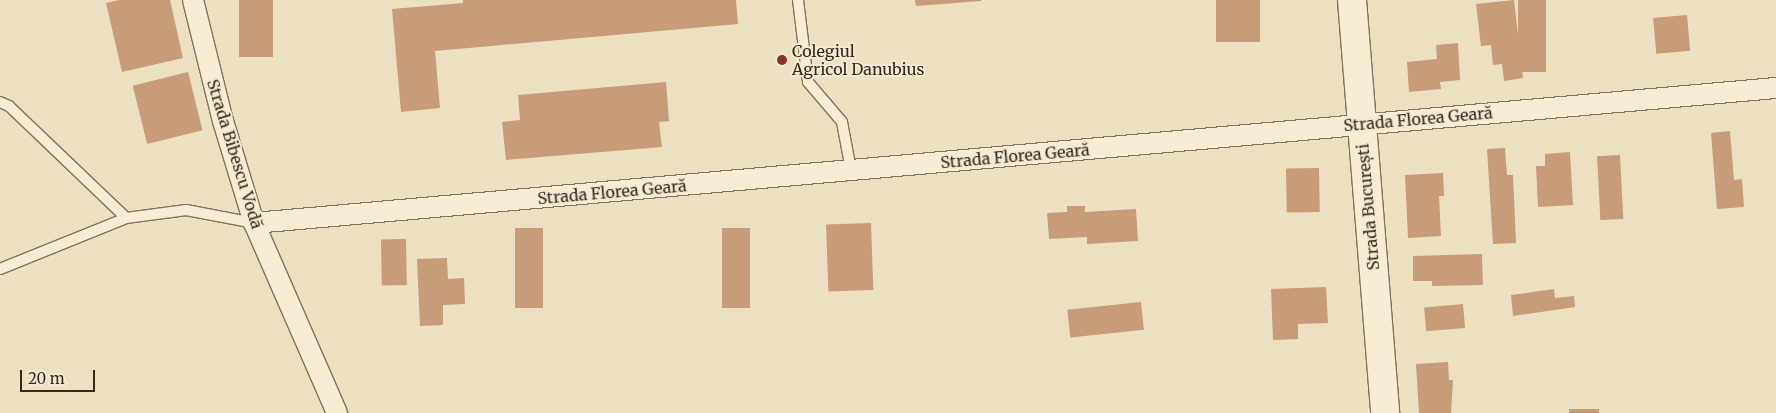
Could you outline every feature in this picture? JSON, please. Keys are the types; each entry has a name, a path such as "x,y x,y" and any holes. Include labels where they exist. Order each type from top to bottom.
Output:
{"street":[{"name":"Strada Bibescu Vodă","path":"193,0 223,121 254,223 338,413"},
{"name":"Strada București","path":"1352,0 1385,413"},
{"name":"Strada Florea Geară","path":"254,223 1776,88"}],"lane":[{"path":"798,0 808,82 842,122 851,170"},
{"path":"0,102 9,106 126,218"},
{"path":"0,269 126,218 186,210 254,223"}],"building":[{"path":"119,0 170,0 183,58 122,72 106,3"},
{"path":"239,0 273,0 273,57 239,57"},
{"path":"463,0 736,0 738,24 435,51 440,108 401,112 392,9 463,3"},
{"path":"915,0 981,0 981,1 916,6"},
{"path":"1216,0 1260,0 1260,42 1216,42"},
{"path":"1514,0 1523,78 1504,81 1502,64 1493,65 1491,45 1481,46 1476,4"},
{"path":"1518,0 1546,0 1546,72 1518,72"},
{"path":"1687,15 1690,51 1656,54 1653,18"},
{"path":"1458,43 1460,80 1440,82 1441,89 1409,92 1407,62 1437,59 1436,45"},
{"path":"188,72 203,130 147,144 133,86"},
{"path":"666,82 669,121 659,122 662,147 506,160 502,122 520,120 518,95"},
{"path":"1730,131 1734,180 1742,179 1744,207 1717,209 1711,133"},
{"path":"1505,148 1507,175 1513,175 1516,243 1493,244 1487,149"},
{"path":"1570,152 1573,205 1538,207 1536,166 1545,166 1545,154"},
{"path":"1620,155 1623,219 1600,220 1597,156"},
{"path":"1319,168 1320,212 1287,213 1286,169"},
{"path":"1443,173 1444,196 1439,196 1441,236 1408,238 1405,175"},
{"path":"1067,206 1085,206 1085,212 1136,209 1138,241 1087,244 1087,237 1049,239 1047,213 1067,212"},
{"path":"871,223 873,290 828,292 826,225"},
{"path":"515,228 543,228 543,308 515,308"},
{"path":"722,228 750,228 750,308 722,308"},
{"path":"381,239 406,239 407,285 382,285"},
{"path":"1482,254 1483,285 1432,286 1432,281 1413,281 1413,256"},
{"path":"447,258 448,279 464,278 465,304 443,305 443,325 420,326 417,259"},
{"path":"1326,287 1328,323 1298,324 1298,339 1273,340 1271,289"},
{"path":"1554,289 1555,298 1574,296 1575,307 1513,316 1511,295"},
{"path":"1141,302 1144,330 1070,338 1067,310"},
{"path":"1463,304 1465,328 1426,331 1424,307"},
{"path":"1448,362 1449,380 1453,380 1451,413 1419,413 1416,364"},
{"path":"1569,409 1599,409 1599,413 1569,413"}],"place":[{"name":"Colegiul Agricol Danubius","path":"782,60"}]}
